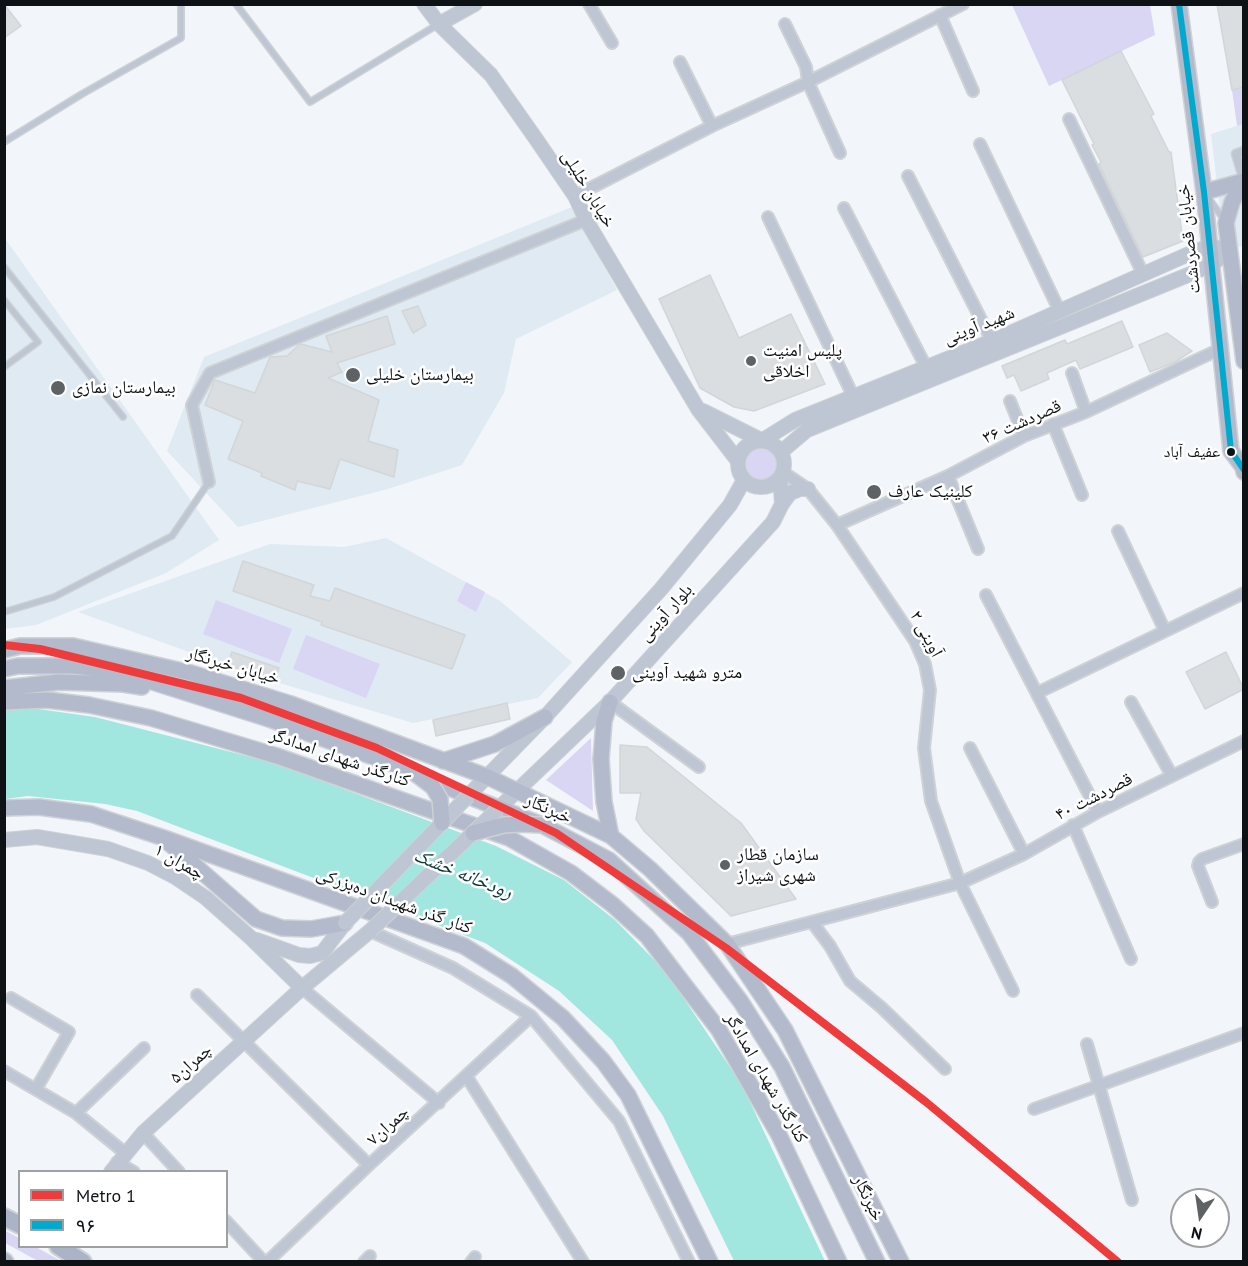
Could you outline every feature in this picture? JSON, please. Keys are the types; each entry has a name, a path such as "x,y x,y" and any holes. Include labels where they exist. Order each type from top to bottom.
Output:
{"main road":[{"name":"خیابان قصردشت","path":"1179,4 1204,192 1231,451 1243,468"},
{"path":"1204,192 1244,180"},
{"path":"1244,180 1232,202 1227,223 1244,361"},
{"name":"خیابان خبرنگار","path":"4,650 20,646 73,646 191,673 291,704 443,761"},
{"name":"خبرنگار","path":"4,669 18,666 72,666 115,670 192,694 269,719 412,771 498,809 542,825 609,860 689,933 741,1002 782,1067 877,1262"},
{"path":"4,688 59,682 123,684 192,694"},
{"name":"کنارگذر شهدای امدادگر","path":"4,702 47,700 89,705 151,718 277,756 509,838 571,873 613,905 647,936 719,1030 779,1135 839,1262"},
{"path":"610,702 604,721 601,759 604,802 611,836"},
{"path":"443,761 495,744 545,717"},
{"name":"خبرنگار","path":"443,761 488,777 611,836 650,869 727,944 785,1030 901,1262"},
{"path":"412,771 433,787 440,798 442,823"},
{"name":"کنار گذر شهیدان ده‌بزرکی","path":"4,808 39,807 91,814 164,838 464,946 512,976 563,1018 603,1060 628,1095 710,1262"},
{"path":"472,833 504,825 542,825"},
{"path":"164,838 255,919 282,928 311,929 345,923"},
{"path":"4,1217 18,1224"},
{"path":"62,1248 83,1262"}],"street":[{"name":"خیابان خلیلی","path":"424,4 439,24 491,75 575,196 586,220 698,409 738,461"},
{"path":"439,24 475,4"},
{"path":"589,4 612,43"},
{"path":"575,196 712,126 808,82 963,4"},
{"path":"940,15 973,91"},
{"path":"785,24 806,67 808,82 840,153"},
{"path":"680,62 712,126"},
{"path":"1069,119 1143,274"},
{"path":"980,144 1060,312"},
{"path":"1244,152 1236,154 1244,180"},
{"path":"908,176 992,341"},
{"path":"844,208 926,367"},
{"path":"768,217 853,396"},
{"path":"209,482 192,405 210,373 586,220"},
{"path":"1210,246 1230,250"},
{"name":"شهید آوینی","path":"762,440 795,420 992,341 1210,246"},
{"name":"شهید آوینی","path":"781,452 807,430 969,366 1211,265 1230,250"},
{"name":"۳۶ قصردشت","path":"837,525 948,476 1024,436 1086,412 1220,349"},
{"path":"1072,373 1086,412"},
{"path":"1010,400 1024,436"},
{"path":"698,409 773,444 781,452 784,462 781,474 782,504"},
{"path":"1053,424 1082,495"},
{"path":"762,440 746,446 738,461 738,468 744,480 754,486 766,486 781,474"},
{"name":"۲ آوینی","path":"781,474 808,489 837,525 915,641 925,664 930,690 924,748 931,801 960,883 1013,991"},
{"path":"948,476 978,549"},
{"name":"بلوار آوینی","path":"251,938 281,950 310,956 322,953 345,923 545,717 661,589 730,505 744,480"},
{"path":"782,504 790,494 800,489 808,489"},
{"name":"بلوار آوینی","path":"370,931 610,702 773,522 782,504"},
{"path":"1118,531 1165,631"},
{"path":"1037,693 1244,593"},
{"path":"986,595 1098,812"},
{"path":"610,702 699,767"},
{"path":"1131,702 1172,776"},
{"name":"۴۰ قصردشت","path":"727,944 960,883 1024,854 1098,812 1244,741"},
{"path":"970,748 1024,854"},
{"path":"1073,825 1131,959"},
{"name":"چمران ۱","path":"4,840 37,837 108,849 148,863 175,877 206,898 302,988"},
{"path":"1212,902 1198,866 1199,862 1244,844"},
{"path":"812,922 830,946 850,981 882,1008 945,1069"},
{"path":"370,931 453,968 531,1016 619,1121 689,1262"},
{"name":"چمران۵","path":"118,1162 143,1133 243,1041 370,931"},
{"path":"302,988 439,1103"},
{"path":"197,995 369,1165"},
{"path":"11,998 69,1032 36,1089"},
{"name":"چمران۷","path":"266,1262 531,1016"},
{"path":"1034,1109 1244,1033"},
{"path":"1087,1044 1132,1200"},
{"path":"76,1113 144,1048"},
{"path":"4,1071 76,1113 118,1162 131,1170"},
{"path":"467,1077 583,1262"},
{"path":"143,1133 178,1170"},
{"path":"228,1223 266,1262"}],"lane":[{"path":"4,142 82,94 181,38 181,4"},
{"path":"236,4 310,102 439,24"},
{"path":"1204,192 1227,223"},
{"path":"4,267 123,417"},
{"path":"4,300 39,342 4,367"},
{"path":"4,612 54,597 172,536 209,482"}],"shaded area":[{"path":"1012,5 1150,5 1155,35 1049,86"},
{"path":"1243,87 1243,124 1237,126 1232,90"},
{"path":"1243,124 1243,246 1225,250 1211,134"},
{"name":"بیمارستان خلیلی","path":"572,207 617,290 516,339 504,393 462,465 388,489 238,527 167,451 204,357"},
{"name":"بیمارستان نمازی","path":"4,237 219,540 166,573 36,625 5,629"},
{"path":"761,447 773,452 778,464 773,476 761,481 749,476 744,464 749,452"},
{"path":"386,538 500,601 572,662 538,698 413,723 256,676 78,612 270,544 344,547"},
{"path":"466,582 485,592 476,612 457,601"},
{"path":"216,600 292,629 279,663 203,634"},
{"path":"306,635 380,664 366,698 293,669"},
{"path":"591,738 593,811 546,780"},
{"path":"4,1230 18,1237 18,1248 38,1248 61,1261 38,1261 5,1243"}],"water":[{"name":"رودخانه خشک","path":"24,707 95,717 274,763 496,846 564,880 615,920 666,972 742,1085 825,1261 734,1261 663,1116 612,1040 559,991 485,943 137,811 105,804 28,796 5,799 5,710"}],"building":[{"path":"4,4 21,26 4,38"},
{"path":"1217,4 1244,4 1244,87 1232,90"},
{"path":"1121,51 1154,114 1151,116 1171,152 1183,241 1143,257 1099,164 1101,162 1092,145 1094,144 1062,80"},
{"name":"پلیس امنیت اخلاقی","path":"710,275 739,338 791,314 825,384 754,411 734,407 700,388 659,299"},
{"path":"418,306 426,325 413,333 402,311"},
{"path":"387,316 395,344 337,363 342,372 328,378 379,400 368,441 398,450 394,477 340,459 330,489 297,481 295,490 228,459 243,421 205,405 215,380 255,393 270,357 287,356 300,344 332,352 326,336"},
{"path":"1122,321 1133,347 1080,369 1076,360 1047,373 1049,379 1021,391 1014,375 1007,378 1002,366 1065,340 1067,344"},
{"path":"1167,333 1192,351 1175,362 1150,372 1139,345"},
{"path":"243,561 314,585 310,596 330,601 335,588 465,635 452,669 321,625 322,622 233,591"},
{"path":"232,652 279,668 275,681 227,665"},
{"path":"1226,652 1244,689 1205,709 1186,672"},
{"path":"507,703 510,719 436,736 433,720"},
{"name":"سازمان قطار شهری شیراز","path":"620,745 647,747 741,823 796,899 731,916 644,831 636,819 641,793 620,793"}],"metro line":[{"name":"1","path":"4,645 40,649 241,698 377,748 556,833 726,948 926,1102 1118,1262"}],"transit line":[{"name":"۹۶","path":"1179,4 1204,192 1231,451 1244,470"}],"place":[{"name":"پلیس امنیت اخلاقی","path":"751,361"},
{"name":"بیمارستان خلیلی","path":"353,375"},
{"name":"بیمارستان نمازی","path":"58,388"},
{"name":"عفیف آباد","path":"1231,452"},
{"name":"کلینیک عارف","path":"874,492"},
{"name":"مترو شهید آوینی","path":"618,673"},
{"name":"سازمان قطار شهری شیراز","path":"725,865"}]}
